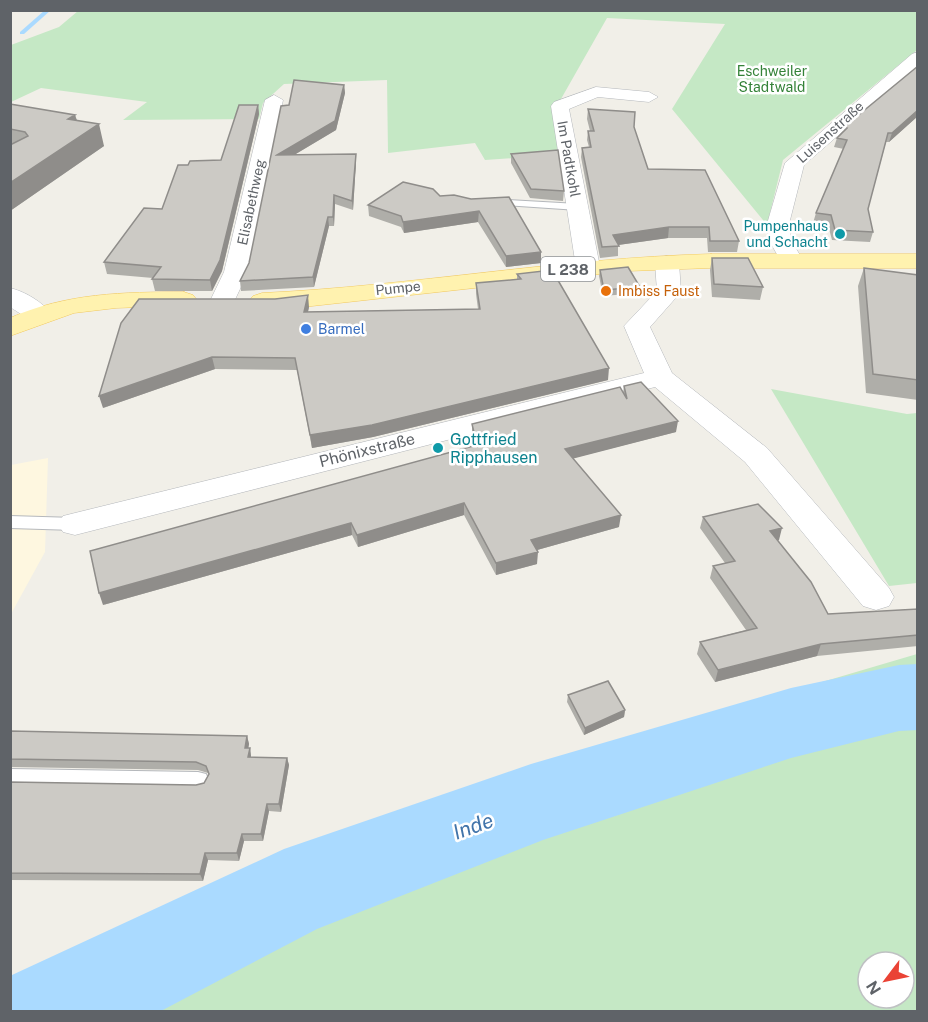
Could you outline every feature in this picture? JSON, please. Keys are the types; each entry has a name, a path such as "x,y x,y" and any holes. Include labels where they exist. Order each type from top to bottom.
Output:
{"main road":[{"name":"L 238","path":"792,262 918,261"},
{"name":"Pumpe","path":"38,314 99,301 222,301 345,294 588,267 667,263 792,262"},
{"name":"L 238","path":"10,328 38,314"}],"street":[{"name":"Luisenstraße","path":"792,262 780,240 777,224 795,162 918,57"},
{"name":"Im Padtkohl","path":"588,267 566,154 560,106 596,92 649,97"},
{"name":"Elisabethweg","path":"222,301 236,272 274,100"},
{"path":"667,263 669,292 637,326 660,377 756,455 876,597"},
{"path":"10,295 38,314"},
{"name":"Phönixstraße","path":"75,524 660,377"}],"lane":[{"path":"482,201 578,207"},
{"path":"10,522 75,524"},
{"path":"10,778 198,781"}],"shaded area":[{"path":"48,458 45,552 11,614 11,465"}],"green space":[{"name":"Eschweiler Stadtwald","path":"78,11 917,11 917,50 783,160 767,225 672,109 725,24 607,18 557,106 560,155 485,160 475,143 388,153 387,80 284,84 263,103 259,119 123,120 147,102 41,88 11,102 11,45 59,27"},
{"path":"771,389 907,414 917,413 917,583 889,586"},
{"path":"917,654 917,1011 11,1011 11,1004 274,867 517,772"}],"building":[{"path":"918,66 918,110 892,133 888,133 868,209 873,232 835,230 831,215 816,213 847,140 837,138 847,128 844,127"},
{"path":"294,80 344,85 335,121 277,155 356,154 352,201 334,195 333,217 328,217 313,277 240,281 249,263 281,106 289,105"},
{"path":"10,104 75,115 68,119 99,124 10,183 10,145 28,136 25,132 10,129"},
{"path":"239,105 258,105 220,260 210,280 152,279 161,267 104,262 144,208 162,209 178,165 188,165 190,161 221,160"},
{"path":"588,109 635,112 634,127 648,169 705,170 739,241 710,241 709,227 669,227 613,235 619,246 602,247 582,148 591,147 588,131 594,131"},
{"path":"558,150 564,191 531,189 511,154"},
{"path":"403,182 433,189 440,196 454,195 471,199 509,197 541,252 506,256 479,211 403,222 401,216 368,205"},
{"path":"712,258 748,258 763,287 714,284"},
{"path":"628,267 640,287 604,290 600,270"},
{"path":"864,268 918,275 918,380 873,374"},
{"path":"552,270 609,368 372,425 310,435 295,358 212,357 99,396 121,323 139,299 275,299 308,295 304,312 480,309 476,283 521,279 517,274"},
{"path":"641,382 678,421 565,449 621,515 531,540 538,552 496,563 464,503 357,535 351,523 99,593 90,551 477,445 472,424 620,387 627,399 624,386"},
{"path":"758,504 782,528 770,531 811,582 828,614 918,609 918,635 821,644 718,670 700,642 757,628 713,566 735,561 703,517"},
{"path":"608,681 625,710 585,728 568,695"},
{"path":"10,731 247,736 245,748 250,748 248,757 287,758 279,804 267,804 261,834 242,834 237,853 205,853 200,874 10,873 10,782 196,785 204,783 209,774 206,766 196,762 10,759"}],"waterway":[{"path":"22,33 49,10"},
{"name":"Inde","path":"49,1012 284,895 531,804 791,723 899,698 918,697"}],"place":[{"name":"Pumpenhaus und Schacht","path":"840,234"},
{"name":"Imbiss Faust","path":"606,291"},
{"name":"Barmel","path":"306,329"},
{"name":"Gottfried Ripphausen","path":"438,448"}]}
